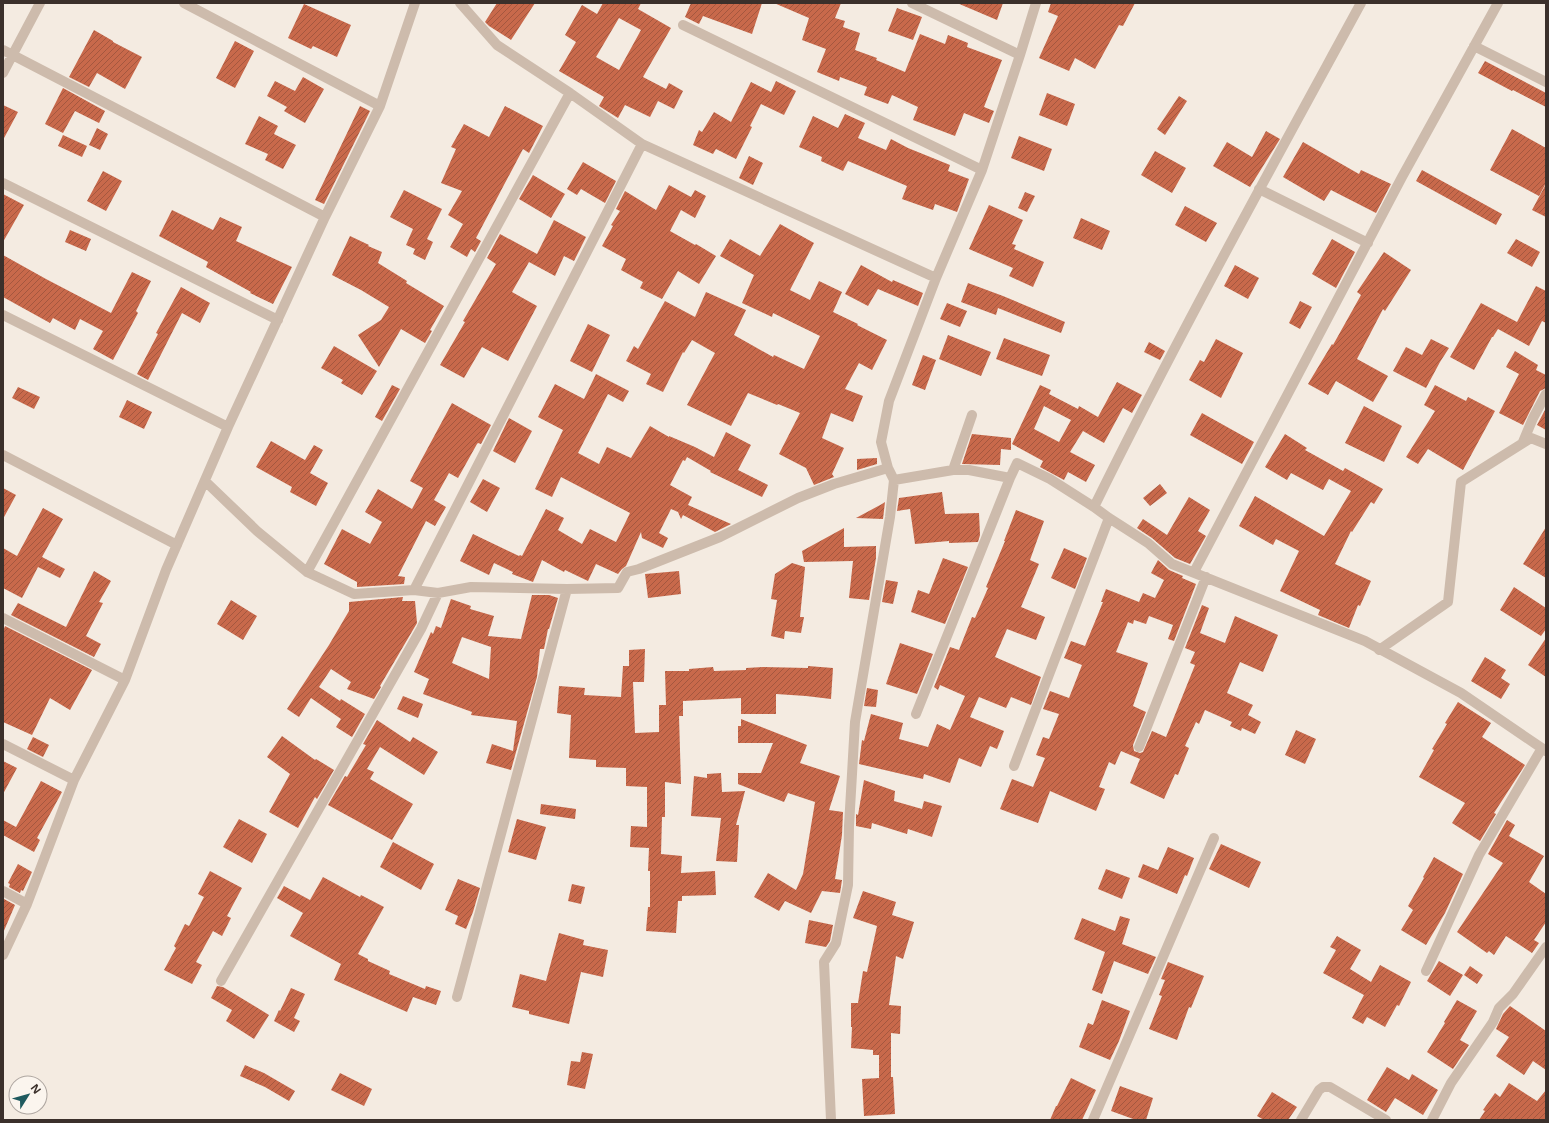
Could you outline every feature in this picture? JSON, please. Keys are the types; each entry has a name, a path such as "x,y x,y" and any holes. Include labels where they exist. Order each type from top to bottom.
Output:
{"street":[{"path":"3,73 40,3"},
{"path":"184,3 380,106"},
{"path":"3,955 28,904 74,780 125,680 166,570 206,482 228,427 325,217 380,106 415,3"},
{"path":"460,3 497,44 642,144 936,278"},
{"path":"912,3 1020,55"},
{"path":"831,1120 824,962 836,943 848,885 849,826 855,722 890,517 894,480 888,468 880,442 889,401 936,278 982,170 1036,3"},
{"path":"1094,507 1132,430 1259,189 1360,3"},
{"path":"1194,572 1368,244 1402,176 1498,3"},
{"path":"683,25 982,170"},
{"path":"1474,46 1546,82"},
{"path":"3,50 325,217"},
{"path":"307,572 570,93"},
{"path":"414,590 642,144"},
{"path":"3,183 278,320"},
{"path":"1259,189 1368,244"},
{"path":"3,315 228,427"},
{"path":"1523,442 1533,418 1546,394"},
{"path":"953,470 972,415"},
{"path":"1379,650 1448,602 1462,482 1531,438 1546,444"},
{"path":"3,455 177,545"},
{"path":"916,714 1017,463 1050,479 1094,507 1148,543 1172,564 1365,641 1379,650 1461,693 1544,750 1479,855 1426,971"},
{"path":"206,482 257,531 307,572 354,594 414,590 438,593 471,587 567,589 618,588 627,572 639,569 720,537 798,498 834,484 888,468"},
{"path":"894,480 953,470 969,470 1010,478"},
{"path":"1014,766 1109,518"},
{"path":"1139,747 1206,578"},
{"path":"457,997 567,589"},
{"path":"221,980 421,628 438,593"},
{"path":"3,618 125,680"},
{"path":"3,744 74,780"},
{"path":"1093,1120 1214,838"},
{"path":"3,891 28,904"},
{"path":"1432,1120 1451,1083 1492,1022 1498,1008 1513,994 1546,947"},
{"path":"1301,1120 1318,1090 1323,1087 1330,1087 1386,1120"}],"building":[{"path":"497,3 535,3 511,40 485,22"},
{"path":"603,3 641,3 638,9 671,28 643,77 666,89 669,83 683,91 674,109 658,101 650,117 625,105 618,118 599,106 604,97 559,71 576,42 565,35 582,5 597,14","holes":["619,18 641,30 619,70 596,57"]},
{"path":"691,3 762,3 752,34 703,16 699,24 685,17"},
{"path":"774,3 841,3 835,18 845,21 843,27 860,33 855,50 877,58 876,60 905,72 920,34 945,44 948,35 968,43 967,47 1002,60 984,107 994,111 989,123 964,113 955,136 913,120 918,107 892,95 888,104 864,95 867,87 840,77 839,81 817,72 826,49 802,40 809,18"},
{"path":"957,3 1003,3 997,20"},
{"path":"1051,3 1135,3 1123,26 1119,25 1095,69 1075,58 1069,71 1039,58 1058,16 1048,12"},
{"path":"304,4 351,25 337,57 313,46 311,49 288,38"},
{"path":"897,8 922,17 913,40 888,31"},
{"path":"94,30 142,57 125,89 97,73 89,87 69,77"},
{"path":"235,41 254,51 235,88 216,78"},
{"path":"1485,61 1546,93 1546,107 1478,73"},
{"path":"303,77 324,89 305,123 284,111 287,107 267,96 275,81 295,91"},
{"path":"776,81 796,91 784,115 761,104 750,126 752,127 736,159 716,149 713,154 693,145 699,130 702,132 714,112 731,122 751,82 771,92"},
{"path":"63,88 105,111 99,123 75,111 63,133 45,124"},
{"path":"1047,93 1075,104 1067,126 1039,115"},
{"path":"1179,96 1187,101 1165,135 1157,129"},
{"path":"3,105 18,112 3,140"},
{"path":"360,106 370,111 324,204 315,200"},
{"path":"505,106 543,126 529,153 523,149 476,238 481,241 475,252 471,249 467,257 450,247 463,224 448,215 462,191 441,183 456,149 451,147 464,124 489,137"},
{"path":"845,114 865,123 858,138 886,150 891,139 908,148 950,165 948,171 969,179 957,212 935,204 933,210 902,199 907,186 848,161 843,171 821,161 822,157 799,147 813,116 838,128"},
{"path":"259,116 278,126 274,134 296,145 283,169 265,160 268,154 245,144"},
{"path":"97,128 108,134 100,150 89,145"},
{"path":"1512,129 1546,148 1546,183 1539,196 1490,170"},
{"path":"1266,131 1280,139 1250,187 1213,166 1227,142 1252,157"},
{"path":"63,135 87,146 82,157 58,146"},
{"path":"1019,136 1052,149 1044,171 1011,158"},
{"path":"1303,142 1359,174 1361,170 1391,184 1376,213 1331,190 1324,201 1283,177"},
{"path":"1155,151 1186,168 1172,193 1141,175"},
{"path":"749,156 763,163 753,185 739,178"},
{"path":"583,162 616,181 605,203 581,189 577,195 567,189"},
{"path":"1422,170 1502,214 1496,225 1416,181"},
{"path":"103,171 122,181 106,211 87,201"},
{"path":"533,175 565,194 551,218 519,199"},
{"path":"1546,184 1546,217 1532,210"},
{"path":"669,185 691,197 695,190 706,196 695,218 681,210 670,231 716,256 699,284 678,271 662,299 640,288 643,282 621,270 626,259 602,246 613,226 611,225 620,211 616,209 625,191 656,210"},
{"path":"404,190 442,209 427,239 433,242 425,260 413,254 415,249 406,245 413,229 390,217"},
{"path":"1025,192 1035,196 1027,212 1018,208"},
{"path":"3,194 24,205 3,242"},
{"path":"989,205 1023,220 1012,244 1016,245 1014,249 1044,262 1033,287 1009,276 1013,268 969,249"},
{"path":"1185,206 1217,223 1206,242 1175,225"},
{"path":"172,210 213,230 220,217 242,227 236,241 292,267 273,304 250,293 251,292 206,267 208,262 159,236"},
{"path":"1081,218 1110,231 1102,250 1073,238"},
{"path":"554,220 586,237 574,261 564,256 555,276 529,262 512,292 537,306 508,361 482,347 464,378 440,365 465,322 463,321 496,264 487,258 500,234 537,254"},
{"path":"780,224 814,243 790,290 810,300 819,281 842,292 833,312 887,340 872,370 859,363 845,389 863,396 853,422 831,413 822,438 844,448 832,474 834,477 814,485 806,468 779,454 800,413 748,393 731,426 687,405 715,353 692,340 684,353 683,352 663,392 646,384 651,374 626,361 634,346 638,349 665,301 695,317 706,292 746,310 734,335 773,357 774,355 804,369 820,336 773,313 772,317 742,303 754,275 720,256 730,239 760,256"},
{"path":"70,230 91,239 86,251 65,242"},
{"path":"350,236 382,252 378,263 407,281 406,283 444,306 430,330 432,331 425,343 401,329 379,367 358,335 381,320 389,307 332,275"},
{"path":"1332,239 1355,252 1336,288 1312,274"},
{"path":"1516,239 1540,252 1532,267 1507,253"},
{"path":"1384,252 1411,270 1385,311 1383,309 1357,359 1388,376 1373,402 1336,381 1328,395 1308,384 1332,344 1333,345 1361,295 1357,292"},
{"path":"3,255 111,313 132,272 151,281 136,311 138,313 113,360 93,349 103,331 80,319 75,330 53,318 50,323 3,297"},
{"path":"861,265 892,282 893,280 923,293 918,306 878,289 868,306 845,294"},
{"path":"1235,265 1259,278 1248,299 1224,286"},
{"path":"968,283 1065,322 1061,333 998,308 996,315 961,302"},
{"path":"1536,286 1546,291 1546,323 1542,321 1529,346 1498,329 1474,370 1450,357 1481,303 1517,322"},
{"path":"181,287 210,303 200,323 182,313 148,380 137,374 158,334 156,333"},
{"path":"1300,301 1312,307 1300,329 1289,323"},
{"path":"947,303 967,311 960,327 940,319"},
{"path":"588,324 610,335 592,372 570,361"},
{"path":"948,335 991,352 981,376 939,359"},
{"path":"1004,338 1050,355 1042,376 996,359"},
{"path":"1216,339 1243,353 1221,398 1189,380 1200,360 1204,362"},
{"path":"1431,339 1449,348 1426,388 1393,371 1406,347 1422,355"},
{"path":"1149,342 1165,351 1160,360 1144,352"},
{"path":"334,346 377,371 362,395 341,383 343,380 321,368"},
{"path":"1515,351 1538,365 1536,370 1546,375 1546,388 1540,391 1523,425 1499,413 1519,374 1506,367"},
{"path":"923,355 936,360 925,390 912,385"},
{"path":"596,374 629,391 623,402 608,394 578,453 599,464 607,447 631,458 650,426 669,437 695,447 714,457 726,432 751,445 738,470 768,485 762,497 710,472 711,471 687,457 685,461 683,460 670,485 692,497 688,505 731,524 715,532 683,515 681,519 678,512 671,509 659,533 668,538 663,548 642,538 641,532 626,566 618,574 596,564 588,581 565,570 564,572 542,560 533,582 512,574 513,572 494,563 489,575 460,561 473,534 519,556 522,556 546,509 564,518 558,530 582,544 590,529 616,542 630,513 561,477 552,497 535,489 563,430 538,417 555,384 584,399"},
{"path":"1117,382 1142,395 1132,413 1123,408 1104,443 1083,431 1070,452 1095,465 1086,482 1068,472 1064,480 1040,467 1043,461 1012,444 1040,385 1051,390 1049,394 1078,409 1079,406 1098,417","holes":["1044,406 1071,420 1059,442 1034,429"]},
{"path":"392,385 400,389 382,421 375,417"},
{"path":"1435,385 1466,401 1468,397 1495,411 1463,470 1428,449 1418,464 1406,457 1435,411 1424,405"},
{"path":"18,387 40,397 34,409 12,398"},
{"path":"127,400 152,412 144,429 119,417"},
{"path":"452,403 491,425 481,444 477,444 458,478 449,473 434,500 446,507 435,526 426,521 398,576 405,577 404,584 357,587 357,582 324,564 342,529 370,544 382,522 365,512 378,489 412,509 423,488 410,481"},
{"path":"1364,406 1402,426 1384,462 1345,443"},
{"path":"1546,408 1546,430 1537,425"},
{"path":"1202,413 1254,442 1242,464 1190,435"},
{"path":"509,418 532,431 515,463 493,451"},
{"path":"972,434 1011,438 1011,450 1001,449 1000,465 962,464"},
{"path":"1285,434 1307,448 1305,450 1343,471 1345,468 1383,489 1374,504 1371,502 1352,532 1351,531 1335,564 1371,581 1360,606 1358,605 1349,628 1318,615 1320,610 1280,591 1299,551 1276,539 1273,545 1239,526 1255,496 1324,536 1351,491 1329,479 1323,490 1291,473 1287,480 1265,467"},
{"path":"271,441 305,460 314,445 323,450 310,473 328,483 316,506 290,492 292,487 256,467"},
{"path":"877,458 877,464 857,470 857,459"},
{"path":"483,479 500,488 487,512 470,502"},
{"path":"1160,484 1167,493 1150,506 1143,498"},
{"path":"3,488 16,495 3,519"},
{"path":"942,492 945,514 979,513 980,535 978,542 949,543 949,541 915,544 910,509 897,511 899,498"},
{"path":"1189,497 1210,510 1198,531 1206,536 1190,564 1175,558 1152,538 1137,528 1143,519 1167,535"},
{"path":"885,502 883,519 856,518 882,504"},
{"path":"43,508 63,519 42,557 65,569 60,578 38,567 22,598 3,588 3,548 17,556"},
{"path":"1016,510 1044,521 1030,560 1039,564 1021,607 1045,617 1036,640 1007,629 995,657 1041,677 1031,705 1011,697 1006,708 979,697 970,717 1004,731 997,749 990,746 981,767 959,758 950,783 924,774 923,779 859,764 862,740 864,741 871,714 903,723 899,739 928,747 937,724 950,730 965,696 940,685 938,690 934,687 950,647 959,650 972,617 975,618 988,588 986,587"},
{"path":"1546,527 1546,578 1523,564"},
{"path":"844,528 844,547 876,546 876,558 869,600 849,598 853,561 804,562 802,551"},
{"path":"1064,548 1087,558 1075,589 1051,578"},
{"path":"943,558 968,567 945,624 911,612 918,590 929,594"},
{"path":"1158,560 1169,570 1196,584 1174,641 1168,639 1173,625 1149,616 1146,624 1134,620 1133,624 1128,622 1116,652 1148,663 1133,706 1146,712 1133,745 1134,751 1140,753 1143,752 1152,731 1166,737 1195,665 1190,663 1195,652 1185,648 1202,605 1209,608 1200,633 1225,643 1235,616 1278,635 1263,672 1240,662 1227,693 1253,705 1248,715 1261,722 1255,734 1242,728 1241,731 1230,726 1232,722 1205,710 1199,724 1196,722 1185,746 1189,748 1178,775 1175,774 1164,799 1130,783 1140,759 1121,751 1115,765 1109,762 1099,787 1105,789 1096,811 1050,791 1038,823 1000,809 1012,779 1033,787 1045,758 1036,755 1043,737 1049,739 1059,714 1043,709 1050,691 1069,698 1082,665 1064,658 1071,641 1085,646 1103,602 1101,602 1106,589 1139,602 1143,593 1155,598 1164,580 1151,573"},
{"path":"792,563 805,567 800,617 804,617 801,633 785,631 784,639 771,636 777,600 771,599 775,574"},
{"path":"94,571 111,581 99,602 103,603 86,636 101,644 94,657 11,615 18,603 66,627"},
{"path":"679,571 681,594 648,598 645,574"},
{"path":"886,580 898,582 893,604 882,602"},
{"path":"1514,587 1546,608 1546,629 1541,636 1500,610"},
{"path":"532,595 549,595 558,598 548,629 544,649 540,649 537,677 511,770 486,763 492,744 513,751 517,721 471,715 472,712 423,694 429,679 414,672 431,632 433,634 436,626 441,628 451,599 471,606 470,609 494,616 488,636 521,639","holes":["462,637 491,647 489,679 452,663"]},
{"path":"403,597 402,601 415,601 417,623 374,699 347,689 351,682 331,669 319,687 340,701 341,699 365,714 352,737 336,727 341,719 311,698 299,717 287,709 329,645 349,611 349,602"},
{"path":"231,600 257,616 243,640 217,624"},
{"path":"5,626 92,670 70,710 50,698 32,735 3,722 3,631"},
{"path":"1546,638 1546,677 1528,665"},
{"path":"900,643 933,654 917,694 886,684"},
{"path":"645,649 644,682 633,682 635,733 659,732 659,705 666,705 665,671 689,671 689,669 713,667 714,671 746,670 746,668 763,667 808,668 808,666 833,668 831,699 776,694 776,714 741,714 741,698 683,701 683,716 679,716 681,784 665,782 665,817 662,817 661,854 682,856 681,873 715,871 716,895 682,896 682,901 678,901 676,933 646,931 648,907 650,907 650,871 648,871 649,848 630,847 631,826 647,827 647,787 626,786 626,768 596,767 596,760 569,758 571,715 557,713 559,686 585,688 584,695 621,697 623,666 629,666 629,650"},
{"path":"1485,657 1506,670 1501,678 1510,684 1501,699 1471,681"},
{"path":"867,688 878,690 876,707 864,706"},
{"path":"403,696 423,704 418,718 397,709"},
{"path":"1458,702 1491,723 1482,737 1525,765 1494,813 1496,814 1480,841 1452,823 1465,803 1419,777 1434,750 1432,749 1447,724 1445,723"},
{"path":"741,719 807,745 800,763 840,776 829,810 843,812 842,835 835,879 842,880 840,893 822,891 811,913 785,901 779,911 754,897 768,873 796,890 803,874 815,802 788,793 784,802 738,784 738,773 761,773 773,743 738,743 738,726 741,726"},
{"path":"377,720 410,742 413,737 438,752 424,775 380,747 367,769 374,772 370,779 413,804 392,840 328,805 366,745 363,744"},
{"path":"1296,730 1316,739 1305,764 1285,755"},
{"path":"282,736 315,760 316,759 334,770 317,799 315,797 298,828 269,812 290,774 267,757"},
{"path":"33,737 49,745 43,757 27,749"},
{"path":"3,761 17,768 3,794"},
{"path":"721,773 722,792 745,791 736,825 739,825 737,862 716,861 721,818 691,816 694,776 707,778 707,774"},
{"path":"864,780 895,791 894,801 922,809 924,801 942,806 932,837 908,829 907,834 872,823 871,829 856,826 856,814 858,815"},
{"path":"41,781 62,792 37,838 40,840 34,852 3,835 3,820 16,827"},
{"path":"541,804 576,809 575,819 540,814"},
{"path":"239,819 267,834 252,863 223,847"},
{"path":"517,819 546,827 536,860 508,852"},
{"path":"1507,820 1515,825 1509,836 1544,856 1529,882 1546,894 1546,922 1534,940 1539,943 1532,953 1506,936 1494,955 1489,951 1487,953 1457,932 1503,863 1488,854"},
{"path":"393,842 434,864 421,890 380,867"},
{"path":"1221,844 1261,862 1249,888 1209,869"},
{"path":"1168,847 1194,858 1187,876 1185,875 1177,894 1138,877 1143,864 1158,870"},
{"path":"1434,857 1463,874 1445,913 1426,945 1401,930 1413,910 1408,906"},
{"path":"18,864 32,872 23,891 21,890 20,893 9,887 10,884 8,883"},
{"path":"1106,869 1130,878 1122,899 1098,889"},
{"path":"210,871 242,888 227,916 231,918 222,936 213,931 196,962 202,965 192,984 164,970 176,948 174,946 185,924 189,926 204,897 198,894"},
{"path":"323,877 360,897 361,895 384,907 358,954 368,959 368,961 390,971 389,974 425,989 426,986 441,991 436,1005 413,997 407,1012 334,980 341,964 290,936 303,913 277,898 284,886 310,900"},
{"path":"458,879 480,888 466,929 455,924 458,916 445,910"},
{"path":"572,884 585,887 581,904 568,901"},
{"path":"863,891 896,902 892,915 914,922 903,959 896,956 889,1005 901,1006 900,1034 891,1033 891,1077 893,1077 895,1114 864,1116 862,1079 879,1078 879,1055 873,1055 873,1050 851,1048 851,1003 858,1003 863,971 867,972 877,926 853,918"},
{"path":"4,899 15,905 3,933 3,902"},
{"path":"1120,916 1130,919 1122,944 1156,957 1148,974 1114,961 1102,994 1092,990 1105,952 1074,939 1082,918 1115,931"},
{"path":"809,920 833,925 830,941 826,947 805,943"},
{"path":"559,933 584,940 583,945 608,950 603,977 581,972 569,1024 529,1014 529,1011 512,1007 520,974 546,981"},
{"path":"1337,936 1361,950 1350,969 1371,982 1380,965 1411,982 1399,1006 1397,1005 1385,1027 1367,1017 1363,1024 1352,1018 1364,995 1323,973 1336,950 1330,947"},
{"path":"1439,961 1463,975 1450,996 1427,981"},
{"path":"1168,962 1204,976 1191,1008 1189,1007 1177,1040 1149,1029 1162,996 1159,995 1165,980 1161,979"},
{"path":"1470,966 1483,975 1477,984 1464,975"},
{"path":"217,986 223,987 269,1015 254,1039 226,1021 232,1010 211,998"},
{"path":"291,988 305,994 294,1018 300,1021 294,1032 274,1021"},
{"path":"1102,1000 1130,1011 1110,1060 1079,1047 1088,1023 1093,1025"},
{"path":"1457,1000 1477,1011 1460,1040 1469,1045 1453,1069 1427,1052"},
{"path":"1510,1006 1546,1031 1546,1070 1533,1061 1524,1075 1496,1056 1509,1037 1496,1029 1503,1014"},
{"path":"582,1052 593,1054 585,1089 567,1085 571,1061 580,1062"},
{"path":"245,1065 264,1073 295,1091 289,1101 265,1087 240,1076"},
{"path":"1387,1067 1409,1080 1412,1074 1438,1090 1423,1115 1395,1098 1386,1112 1367,1100"},
{"path":"340,1073 372,1089 364,1106 331,1090"},
{"path":"1071,1078 1096,1090 1082,1120 1050,1120 1056,1106"},
{"path":"1509,1083 1537,1101 1546,1090 1546,1120 1479,1120 1485,1111 1483,1110 1495,1093 1500,1097"},
{"path":"1120,1086 1153,1098 1146,1120 1136,1120 1111,1111"},
{"path":"1272,1092 1297,1107 1288,1120 1264,1120 1257,1116"}]}
